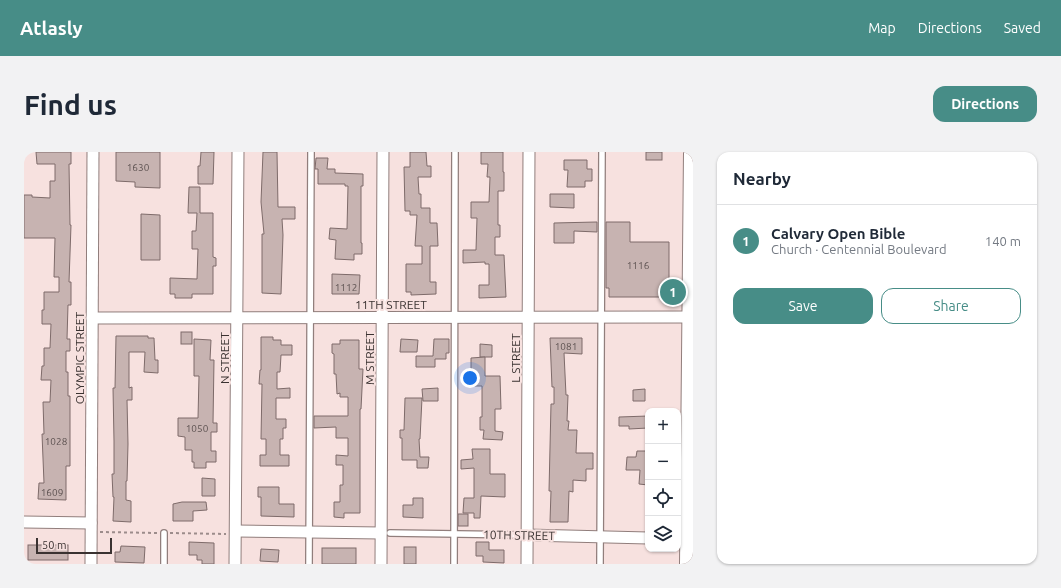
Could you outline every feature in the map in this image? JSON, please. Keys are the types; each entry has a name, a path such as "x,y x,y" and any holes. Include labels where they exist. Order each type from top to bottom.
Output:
{"main road":[{"path":"688,564 686,539 691,467 690,317 692,152"}],"street":[{"name":"OLYMPIC STREET","path":"91,564 93,152"},
{"name":"N STREET","path":"235,564 238,152"},
{"name":"M STREET","path":"381,564 386,533 382,317 383,152"},
{"name":"L STREET","path":"527,564 529,152"},
{"name":"11TH STREET","path":"92,318 690,317"},
{"path":"24,522 91,523"},
{"name":"10TH STREET","path":"236,531 386,533"},
{"name":"10TH STREET","path":"527,535 645,538"}],"lane":[{"path":"309,564 311,152"},
{"path":"454,564 455,152"},
{"path":"600,564 602,152"},
{"path":"164,533 164,564"},
{"name":"10TH STREET","path":"386,533 527,535"}],"building":[{"path":"36,152 71,152 71,164 69,164 71,225 69,282 71,282 71,305 68,305 67,339 70,339 70,351 66,351 68,396 70,396 70,466 66,466 66,500 38,499 39,483 44,483 42,434 44,434 43,402 50,402 51,380 41,380 42,366 44,366 44,348 50,348 51,324 42,324 42,310 44,310 44,292 59,292 59,277 54,277 55,238 24,238 24,195 50,198 50,181 55,181 55,164 37,164"},
{"path":"116,152 160,152 160,188 135,187 135,182 116,181"},
{"path":"201,152 214,152 213,184 198,184 198,166 200,166"},
{"path":"263,152 277,152 278,207 295,207 295,219 282,219 283,235 281,294 262,293 262,234 264,234 261,202"},
{"path":"410,152 426,152 427,166 431,166 431,177 418,177 419,194 421,194 421,208 430,208 430,223 437,223 438,246 430,246 430,282 436,282 436,294 411,295 411,292 406,292 406,264 422,264 422,246 415,246 417,215 410,215 410,211 405,211 404,167 410,167"},
{"path":"481,152 503,152 504,191 498,191 498,225 500,225 500,237 495,237 495,255 504,255 506,297 479,298 479,285 489,285 489,264 485,264 485,262 463,263 463,250 476,250 477,218 471,218 471,202 489,202 490,177 487,177 488,164 481,164"},
{"path":"646,152 662,152 662,160 646,160"},
{"path":"316,158 328,158 327,169 335,169 335,173 363,174 363,186 361,186 362,254 354,254 354,260 335,259 336,240 329,239 330,228 347,229 348,186 345,186 345,184 318,184 318,169 315,169"},
{"path":"564,160 587,160 587,169 592,169 592,181 585,181 585,187 567,187 568,170 564,170"},
{"path":"189,187 200,187 200,213 213,213 213,257 216,258 216,266 213,266 213,294 192,294 192,298 175,298 175,294 170,294 170,278 197,279 198,249 192,249 192,231 196,231 197,213 188,213"},
{"path":"550,194 574,194 574,208 550,207"},
{"path":"141,214 160,215 160,260 141,260"},
{"path":"597,222 597,232 574,231 574,243 554,243 554,223"},
{"path":"606,222 630,222 630,242 669,242 669,297 609,297 609,288 606,288"},
{"path":"332,274 360,275 359,294 332,294"},
{"path":"181,332 192,332 192,344 181,344"},
{"path":"116,336 148,336 148,338 154,338 155,360 158,360 158,373 144,372 145,352 129,352 129,388 132,387 132,400 127,400 128,444 126,500 131,501 131,522 113,521 113,388 115,388"},
{"path":"261,337 273,337 273,340 281,340 281,345 292,345 292,355 281,355 280,372 277,372 277,389 290,388 290,398 276,398 276,419 286,419 286,428 283,428 283,439 280,439 280,455 289,455 289,466 260,466 260,455 266,455 266,439 261,439 262,384 259,384 261,370"},
{"path":"550,338 582,338 582,354 564,353 566,395 568,395 567,421 569,421 568,430 577,430 576,453 593,453 593,469 586,469 586,481 573,480 573,492 569,491 568,522 550,522 551,491 549,491 551,404 554,404 554,387 552,387"},
{"path":"194,339 211,340 210,360 214,360 213,423 217,423 217,432 211,432 211,451 216,451 216,462 206,462 206,468 194,468 194,462 192,462 192,450 185,450 185,437 178,436 178,418 198,418 199,376 194,376"},
{"path":"401,339 418,340 417,352 400,352"},
{"path":"434,339 449,339 449,353 446,353 446,359 435,359 435,367 416,367 416,356 433,356"},
{"path":"340,340 359,340 359,369 363,369 360,409 360,513 344,513 344,518 334,517 334,502 340,502 340,485 343,485 343,465 336,465 336,455 348,456 348,438 336,438 336,427 314,428 314,416 348,416 348,397 340,397 340,393 337,394 336,374 334,374 334,354 332,353 332,344 340,344"},
{"path":"480,344 492,345 492,357 480,357"},
{"path":"485,357 485,376 500,376 501,409 495,409 495,431 503,432 502,440 483,439 484,430 480,430 480,417 482,417 482,386 474,386 474,369 471,370 471,358"},
{"path":"438,388 438,401 423,401 422,389"},
{"path":"645,389 645,401 633,401 633,390"},
{"path":"405,398 422,398 419,439 420,457 429,457 428,468 417,468 417,460 402,460 402,438 400,438 400,430 404,430"},
{"path":"645,416 645,428 629,429 629,426 619,426 619,417"},
{"path":"472,449 490,449 490,474 505,474 505,497 481,496 480,518 474,518 474,513 463,513 464,498 474,498 474,468 461,469 461,460 473,459"},
{"path":"637,451 645,451 645,485 639,484 640,470 626,470 627,457 636,457"},
{"path":"202,478 215,479 215,496 202,496"},
{"path":"258,487 279,487 279,504 294,504 294,517 261,516 261,497 258,497"},
{"path":"413,498 423,498 423,518 403,517 403,505 413,505"},
{"path":"182,502 206,502 207,510 193,511 193,521 173,521 173,504"},
{"path":"458,514 468,514 468,526 458,526"},
{"path":"189,542 214,543 214,564 202,564 202,560 197,560 197,555 189,555"},
{"path":"476,542 489,542 489,550 504,550 504,563 483,562 483,556 476,556"},
{"path":"28,545 68,545 68,560 28,560"},
{"path":"121,546 145,547 144,563 115,562 115,552 120,552"},
{"path":"404,547 416,547 416,564 404,564"},
{"path":"322,548 356,548 356,564 322,564"},
{"path":"261,549 279,550 278,562 260,561"}],"place":[{"name":"Calvary Open Bible","path":"673,292"}]}
